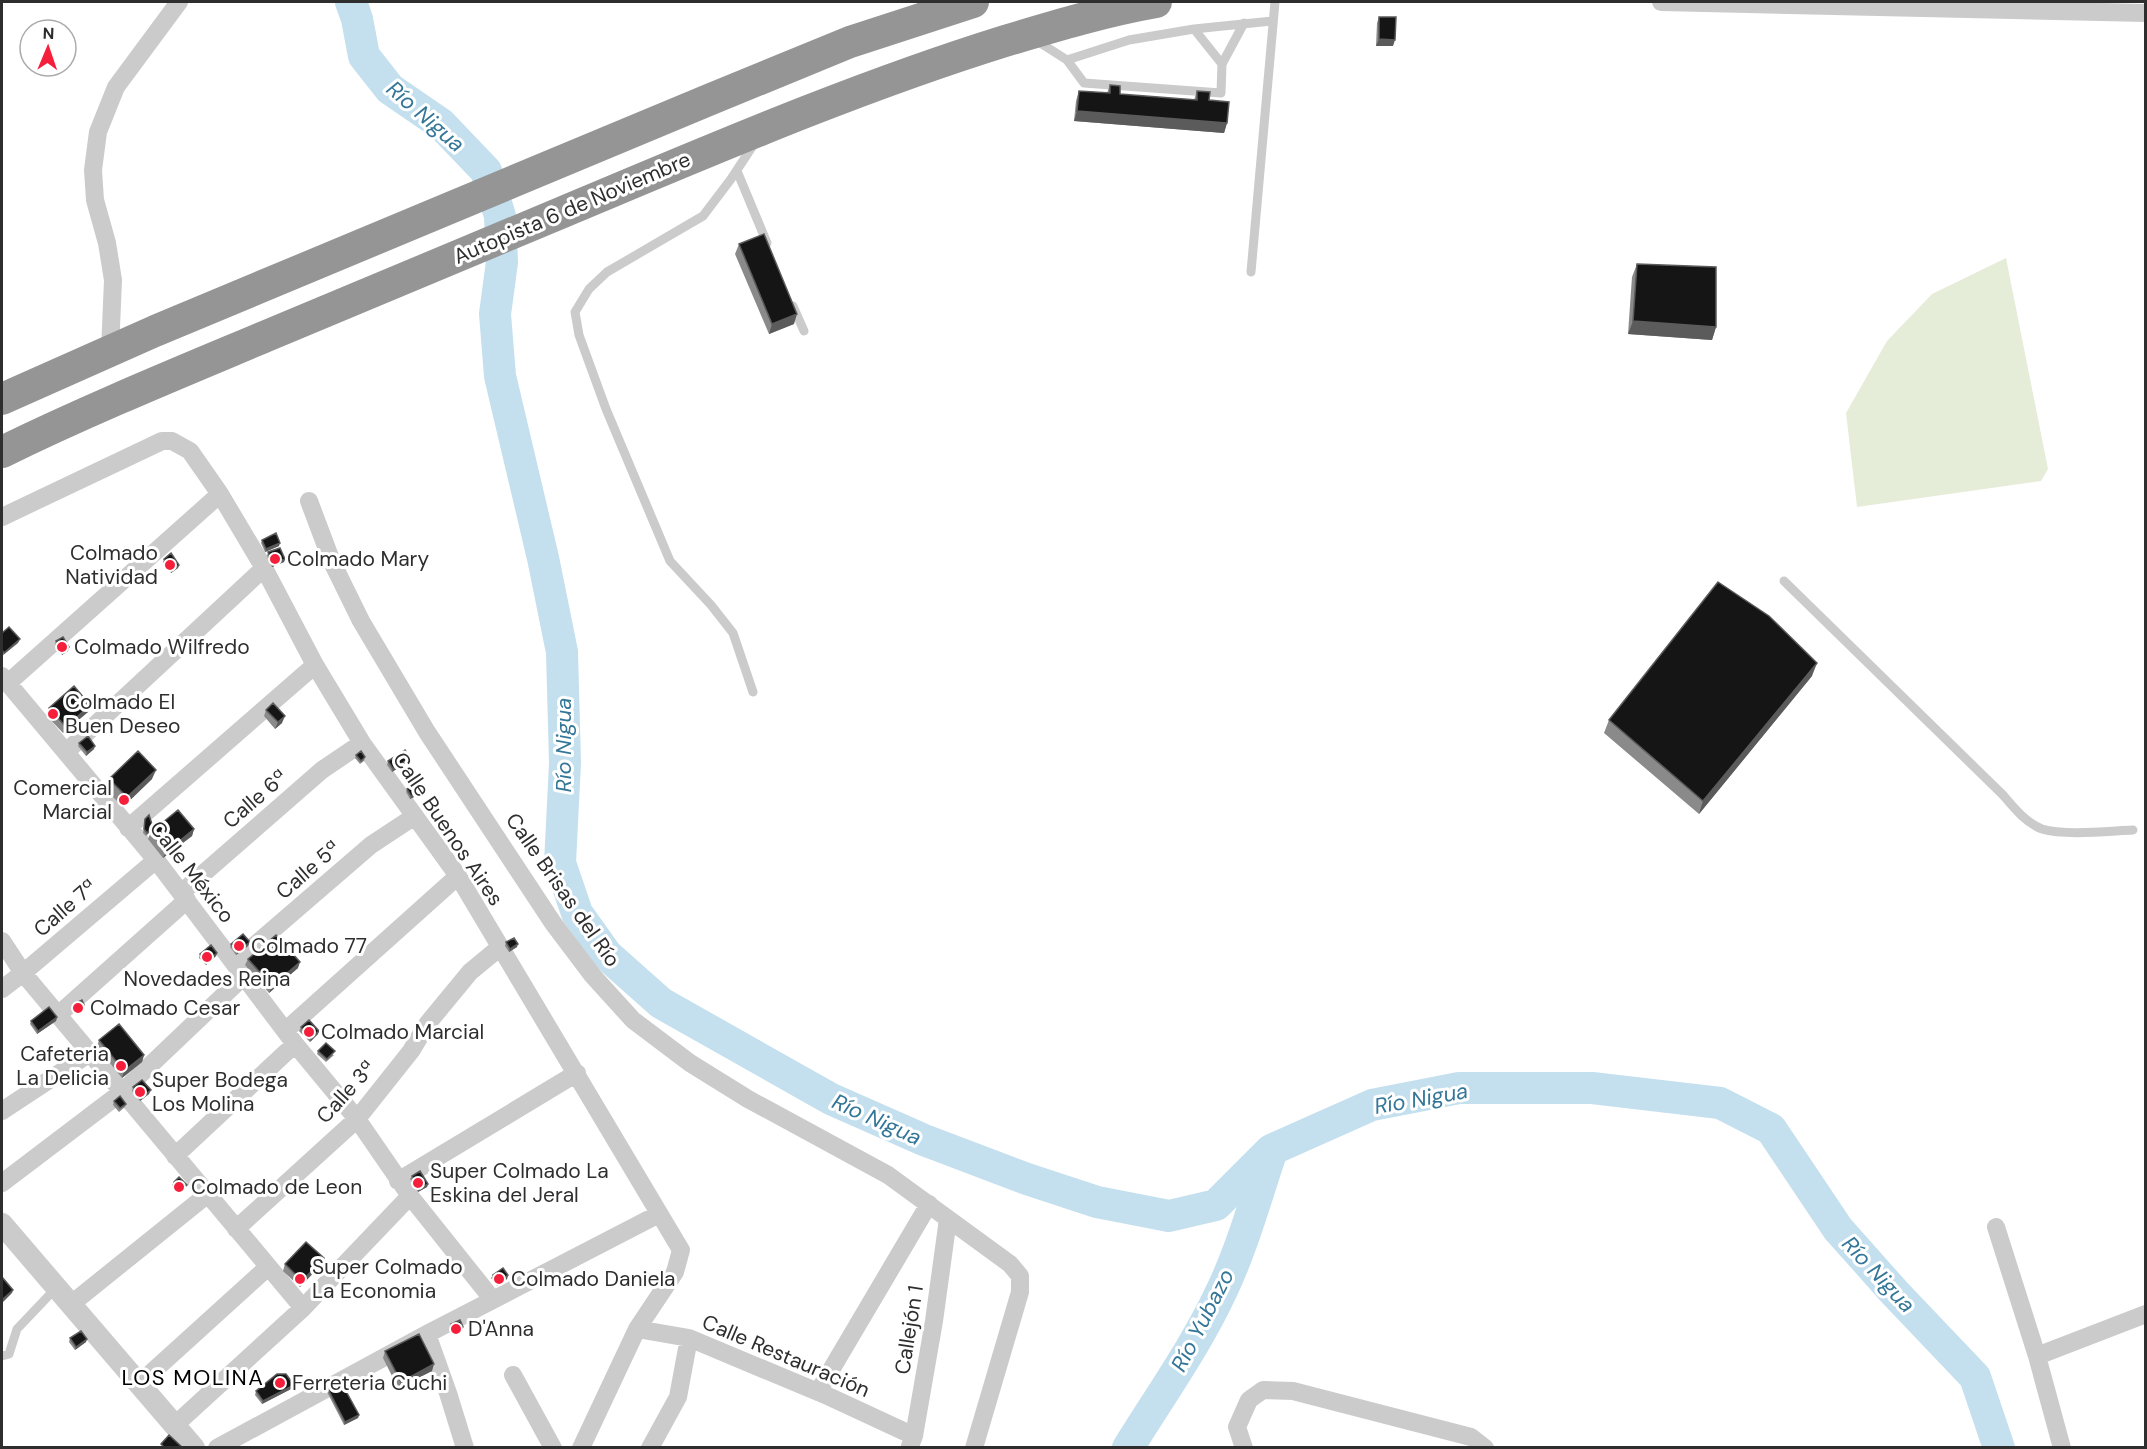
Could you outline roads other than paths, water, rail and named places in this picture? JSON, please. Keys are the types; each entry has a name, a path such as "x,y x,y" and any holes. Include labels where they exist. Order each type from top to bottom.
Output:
{"highway":[{"path":"2,399 155,331 850,42 973,2"},
{"name":"Autopista 6 de Noviembre","path":"2,452 66,421 168,377 847,95 922,68 1027,35 1087,17 1156,2"}],"street":[{"path":"110,351 113,280 107,243 95,200 93,170 98,132 116,87 179,2"},
{"path":"1661,2 2145,13"},
{"name":"Calle Buenos Aires","path":"2,517 162,441 172,441 190,451 220,494 264,568 315,665 362,743 458,876 681,1250 675,1272 636,1329 581,1448"},
{"path":"4,679 220,494"},
{"name":"Calle Brisas del Río","path":"309,501 332,562 361,621 421,722 554,923 593,976 633,1020 690,1063 748,1100 888,1175 1010,1264 1020,1276 1020,1292 974,1448"},
{"path":"66,753 264,568"},
{"path":"128,828 315,665"},
{"name":"Calle México","path":"4,679 156,860 290,1038 357,1119 398,1181 493,1300"},
{"name":"Calle 6ª","path":"58,1015 322,770 362,743"},
{"name":"Calle 5ª","path":"2,1183 122,1092 239,970 371,845 415,816"},
{"name":"Calle 7ª","path":"2,989 23,974 156,860"},
{"path":"175,1156 290,1038 458,876"},
{"path":"2,941 23,974 303,1308"},
{"name":"Calle 3ª","path":"236,1228 357,1119 411,1051 428,1023 470,972 500,948"},
{"path":"2,1111 90,1053"},
{"path":"398,1181 577,1073"},
{"path":"63,1297 208,1194"},
{"path":"175,1425 303,1308 410,1196"},
{"path":"818,1392 930,1204"},
{"path":"230,1445 427,1334 659,1214"},
{"name":"Callejón 1","path":"912,1442 934,1321 948,1219"},
{"path":"2,1224 194,1448"},
{"path":"1996,1227 2037,1356 2062,1448"},
{"path":"139,1384 268,1267"},
{"path":"2037,1356 2145,1314"},
{"name":"Calle Restauración","path":"636,1329 689,1338 818,1392 912,1442"},
{"path":"427,1334 465,1448"},
{"path":"650,1448 678,1397 689,1338"},
{"path":"513,1375 553,1448"},
{"path":"1244,1448 1237,1427 1249,1400 1263,1390 1293,1391 1422,1424 1471,1437 1485,1448"}],"lane":[{"path":"1251,272 1275,2"},
{"path":"1067,60 1129,40 1194,29 1273,21"},
{"path":"1027,35 1067,60 1084,83 1221,93 1222,64 1244,23"},
{"path":"1194,29 1222,64"},
{"path":"753,692 733,633 711,605 670,561 606,409 579,335 575,312 589,289 607,272 703,216 737,171 763,129"},
{"path":"737,171 772,256"},
{"path":"790,299 804,331"},
{"path":"1784,581 2003,795 2019,814 2042,829 2067,832 2133,830"},
{"path":"2,1356 9,1354 17,1329 63,1297"}],"waterway":[{"name":"Río Nigua","path":"351,2 357,19 364,56 390,89 441,124 486,171 500,216 502,262 495,314 500,376 543,558 562,652 565,763 560,863 577,913 607,955 661,1003 831,1099 924,1140 1027,1179 1097,1202 1169,1216 1216,1205 1271,1150 1372,1105 1459,1088 1592,1088 1720,1103 1771,1129 1838,1229 1975,1377 1999,1448"},
{"name":"Río Yubazo","path":"1128,1448 1212,1311 1242,1241 1270,1156"}],"place":[{"name":"Colmado Mary","path":"275,559"},
{"name":"Colmado Natividad","path":"170,565"},
{"name":"Colmado Wilfredo","path":"62,647"},
{"name":"Colmado El Buen Deseo","path":"53,714"},
{"name":"Comercial Marcial","path":"124,800"},
{"name":"Colmado 77","path":"239,946"},
{"name":"Novedades Reina","path":"207,957"},
{"name":"Colmado Cesar","path":"78,1008"},
{"name":"Colmado Marcial","path":"309,1032"},
{"name":"Cafeteria La Delicia","path":"121,1066"},
{"name":"Super Bodega Los Molina","path":"140,1092"},
{"name":"Super Colmado La Eskina del Jeral","path":"418,1183"},
{"name":"Colmado de Leon","path":"179,1187"},
{"name":"Super Colmado La Economia","path":"300,1279"},
{"name":"Colmado Daniela","path":"499,1279"},
{"name":"D'Anna","path":"456,1329"},
{"name":"Ferreteria Cuchi","path":"280,1383"}],"district":[{"name":"LOS MOLINA","path":"193,1377"}]}
